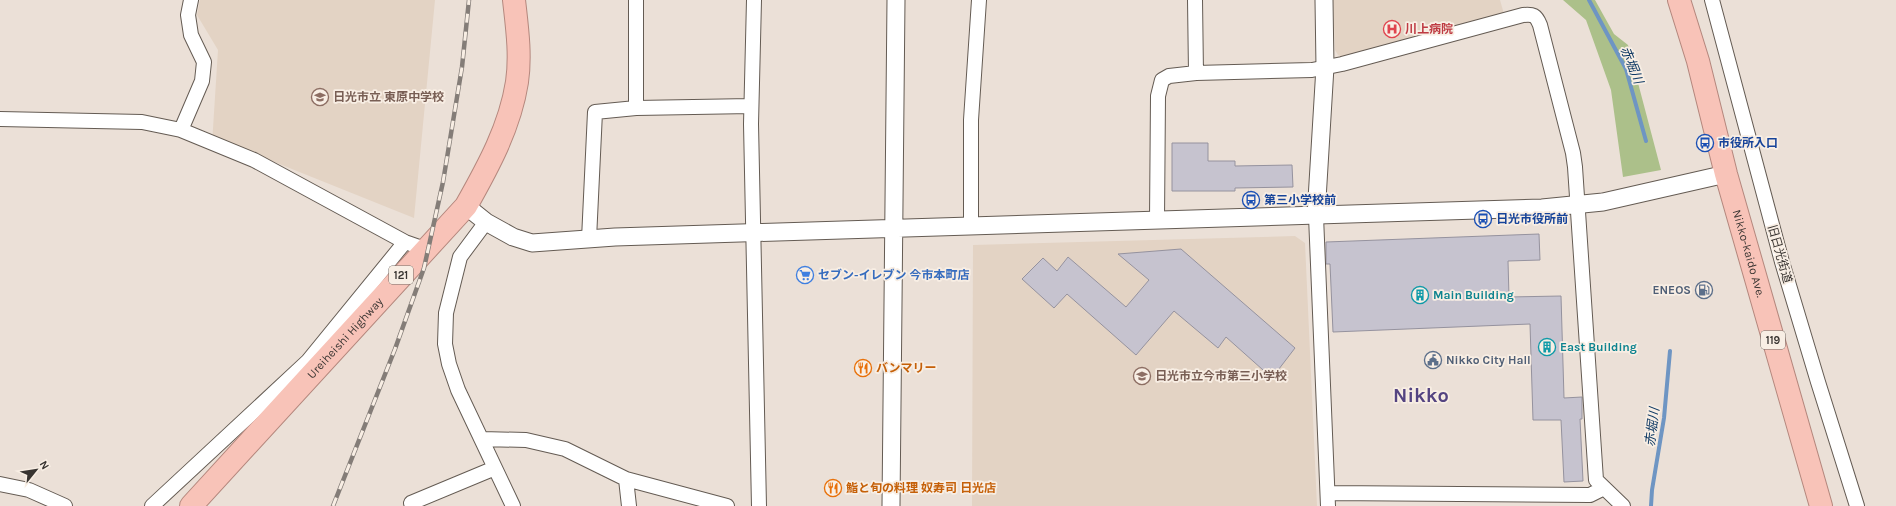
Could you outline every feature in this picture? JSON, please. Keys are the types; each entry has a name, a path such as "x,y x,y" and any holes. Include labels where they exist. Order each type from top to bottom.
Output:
{"highway":[{"name":"Ureiheishi Highway","path":"191,506 466,206 487,169 509,118 517,81 518,38 514,0"},
{"name":"Nikko-kaido Ave.","path":"1679,0 1698,61 1726,174 1821,506"}],"street":[{"path":"181,130 202,80 204,62 191,35 188,15 192,0"},
{"path":"636,0 636,108"},
{"path":"754,0 751,106 752,232 759,506"},
{"path":"891,506 896,0"},
{"path":"971,227 971,120 979,0"},
{"path":"1195,0 1196,73"},
{"path":"1324,0 1325,67 1316,216 1328,500 1590,495 1604,488"},
{"name":"旧日光街道","path":"1712,0 1782,262 1818,382 1858,506"},
{"path":"1157,219 1158,96 1162,80 1169,76 1196,73 1312,70 1342,64 1523,15 1532,14 1536,17 1540,25 1572,153 1578,206 1596,480 1623,506"},
{"path":"589,239 595,112 636,108 751,106"},
{"path":"0,119 142,122 181,130 254,160 405,242 425,249"},
{"path":"466,206 486,222 513,237 532,243 615,237 752,232 971,227 1157,219 1316,216 1578,206 1644,194 1726,174"},
{"path":"486,222 460,257 446,313 445,344 448,364 458,390 513,506"},
{"path":"152,506 308,361 405,242"},
{"path":"482,439 526,440 564,449 626,479 727,506"},
{"path":"412,506 411,502 495,468"},
{"path":"626,479 629,506"},
{"path":"0,484 29,490 65,506"}],"shaded area":[{"name":"日光市立 東原中学校","path":"200,0 435,0 414,218 257,155 212,144 218,50 197,15"},
{"name":"川上病院","path":"1333,0 1500,0 1504,14 1345,58 1338,55 1335,50"},
{"name":"日光市立今市第三小学校","path":"1295,236 1305,243 1317,506 972,506 973,245"}],"green space":[{"path":"1563,0 1595,0 1614,34 1628,45 1661,170 1623,177 1611,90 1586,20"}],"building":[{"path":"1172,143 1208,143 1208,161 1235,161 1235,166 1292,165 1293,187 1235,188 1235,191 1172,191"},
{"name":"Main Building","path":"1539,234 1540,260 1508,261 1509,297 1561,296 1564,398 1582,397 1582,419 1580,419 1583,481 1564,482 1561,420 1533,420 1530,324 1333,332 1330,264 1326,264 1326,242"},
{"path":"1181,249 1295,348 1272,378 1226,337 1218,348 1174,311 1136,355 1067,294 1054,308 1022,279 1043,258 1057,271 1068,257 1126,307 1149,280 1118,254"}],"waterway":[{"name":"赤堀川","path":"1589,0 1626,69 1646,141"},
{"name":"赤堀川","path":"1651,506 1652,490 1664,418 1670,351"}],"railway":[{"path":"333,506 395,349 424,268 443,182 462,67 469,0"}],"place":[{"name":"川上病院","path":"1392,29"},
{"name":"日光市立 東原中学校","path":"320,97"},
{"name":"市役所入口","path":"1705,143"},
{"name":"第三小学校前","path":"1251,200"},
{"name":"日光市役所前","path":"1483,219"},
{"name":"セブン-イレブン 今市本町店","path":"805,275"},
{"name":"ENEOS","path":"1704,290"},
{"name":"Main Building","path":"1420,295"},
{"name":"East Building","path":"1547,347"},
{"name":"Nikko City Hall","path":"1433,360"},
{"name":"バンマリー","path":"863,368"},
{"name":"日光市立今市第三小学校","path":"1142,376"},
{"name":"鮨と旬の料理 奴寿司 日光店","path":"833,488"}],"district":[{"name":"Nikko","path":"1421,395"}]}
